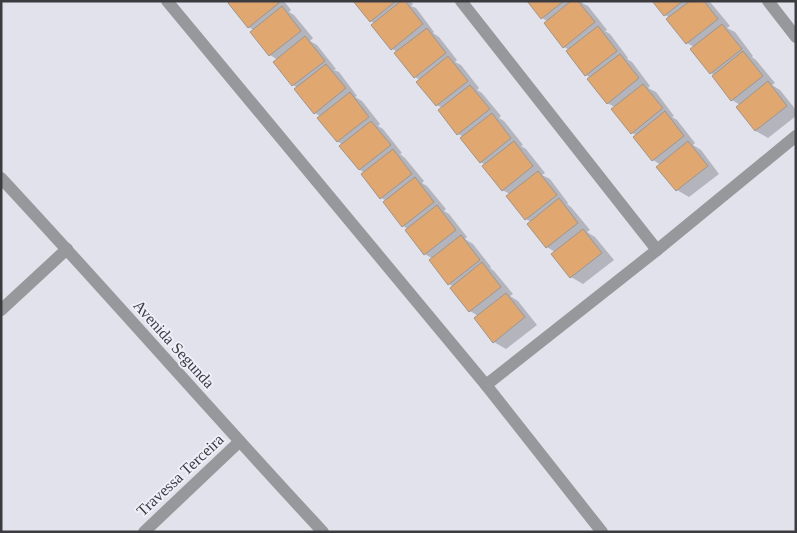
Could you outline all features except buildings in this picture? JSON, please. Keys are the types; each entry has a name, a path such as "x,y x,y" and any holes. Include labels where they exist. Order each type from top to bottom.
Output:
{"street":[{"path":"167,1 486,385 602,532"},
{"path":"460,1 657,250"},
{"path":"768,1 796,37"},
{"path":"486,385 657,250 796,136"},
{"name":"Avenida Segunda","path":"1,178 239,442 323,532"},
{"path":"1,310 67,249"},
{"name":"Travessa Terceira","path":"144,532 239,442"}]}
